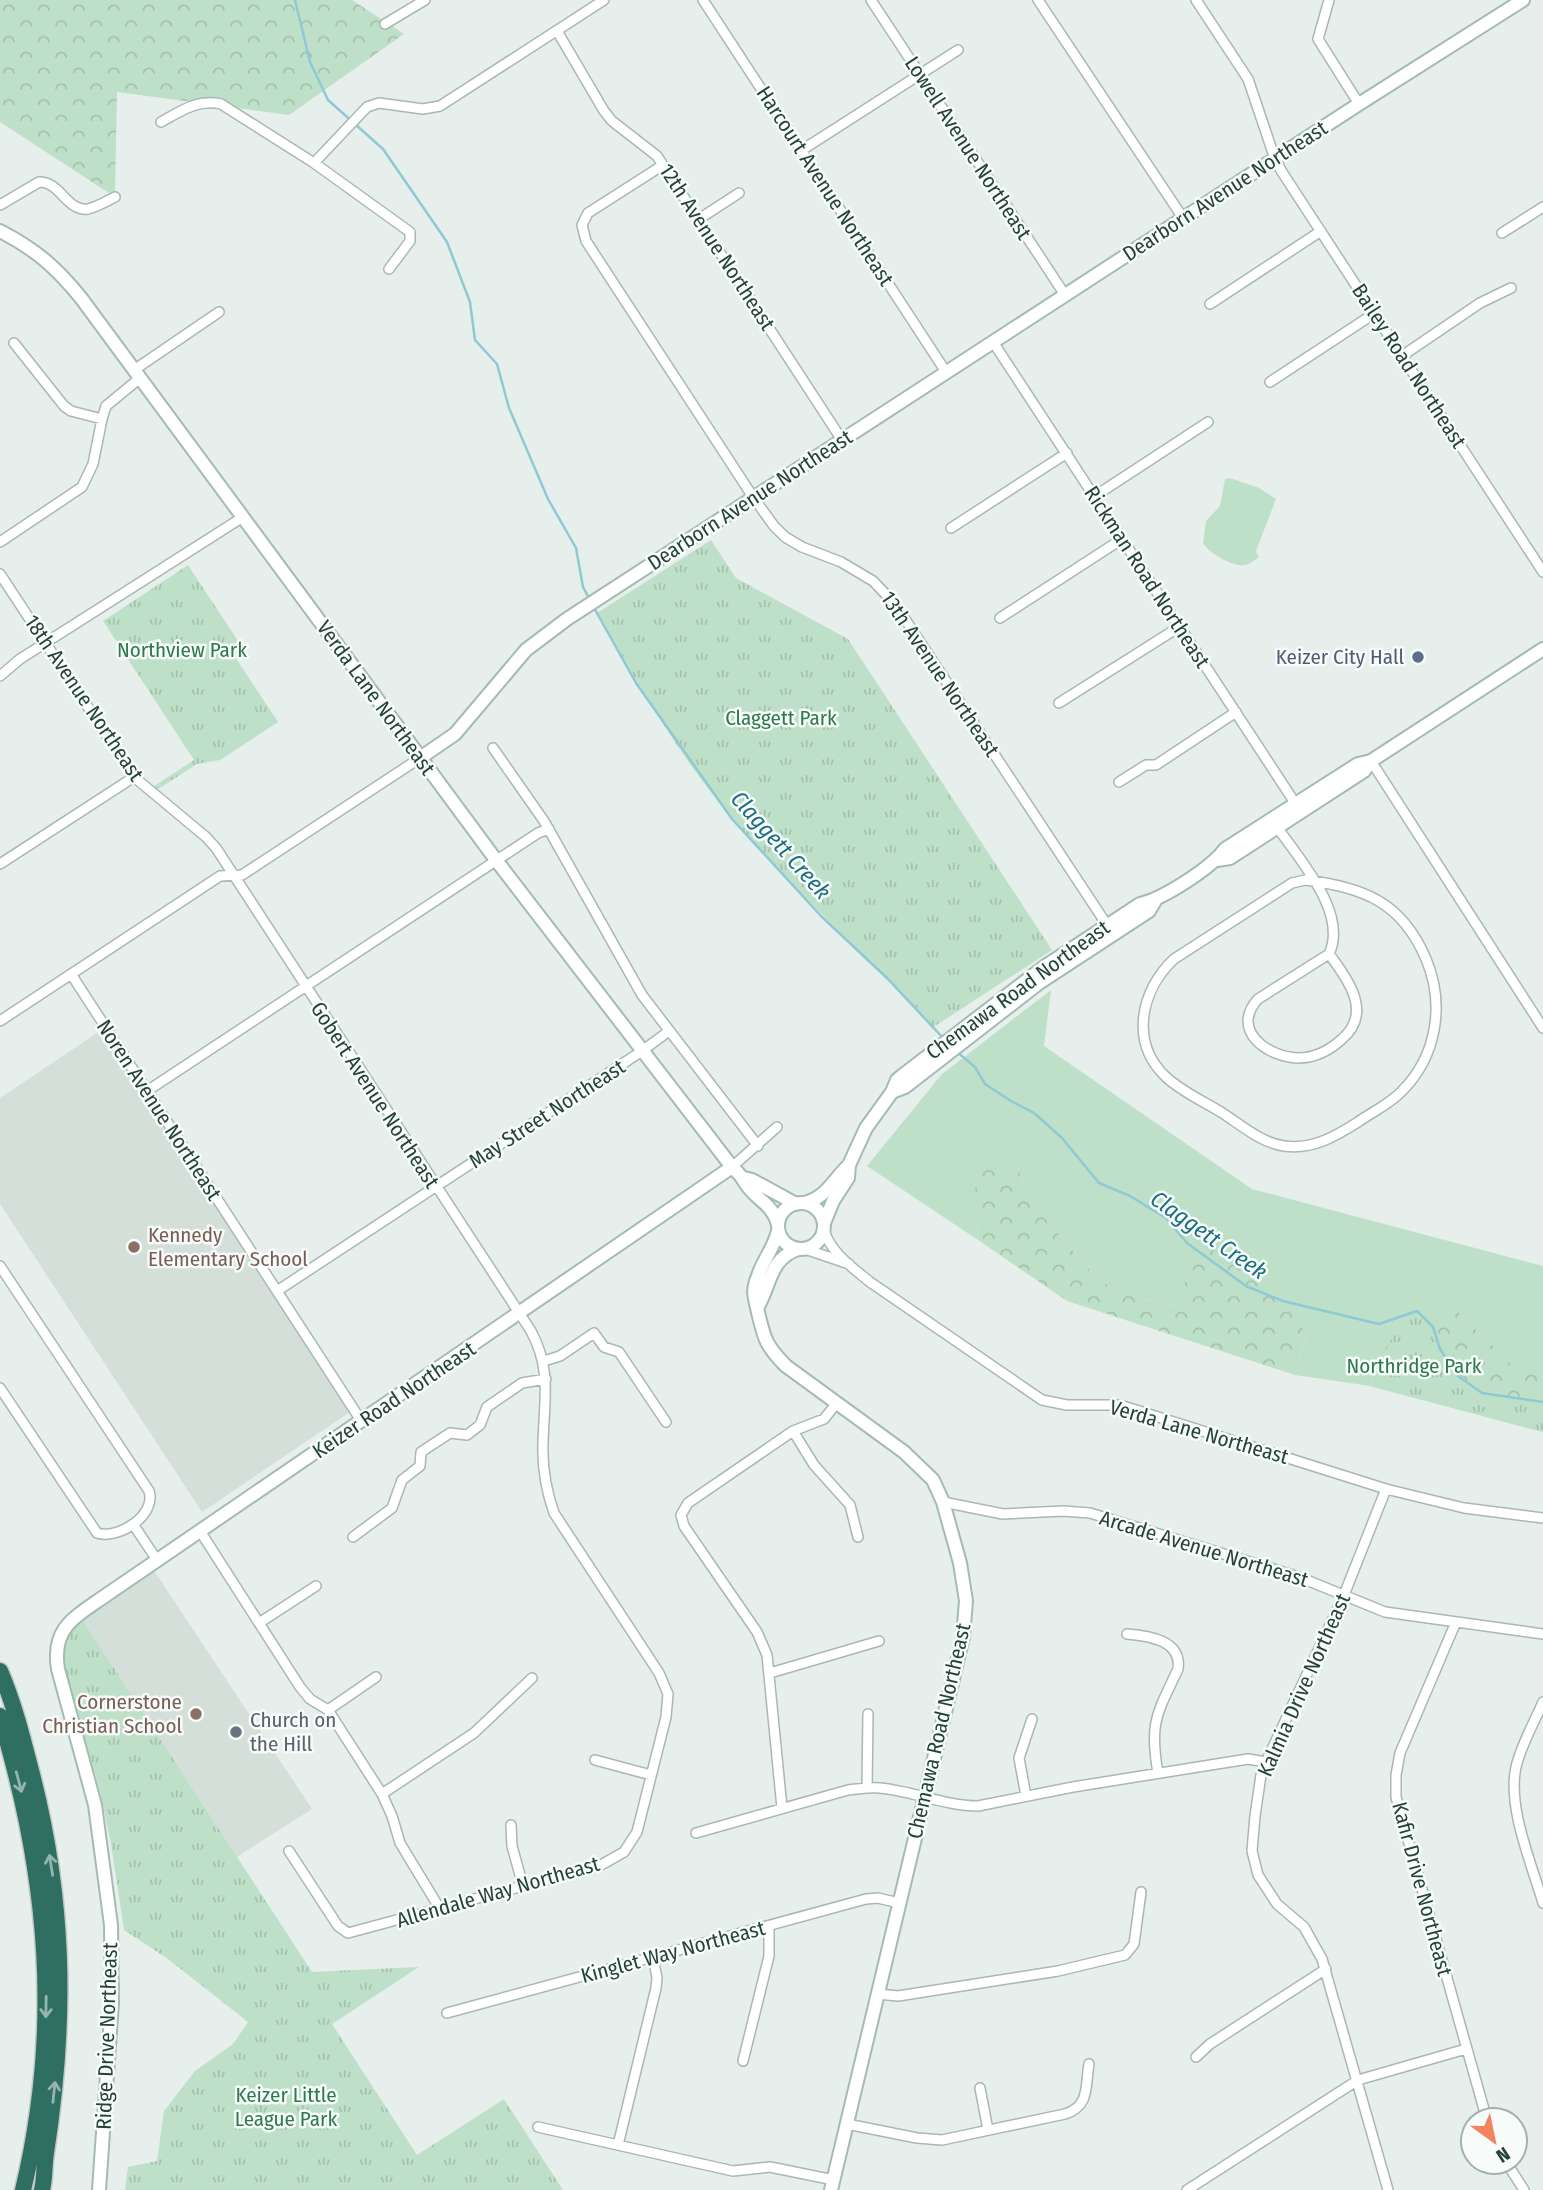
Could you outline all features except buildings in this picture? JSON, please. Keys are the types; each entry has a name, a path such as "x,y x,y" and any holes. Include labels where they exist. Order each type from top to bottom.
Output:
{"highway":[{"path":"0,1671 21,1733 38,1798 51,1859 58,1919 61,2003 55,2085 42,2190"},
{"path":"0,1716 29,1825 40,1889 46,1950 45,2027 38,2106 23,2190"},
{"path":"34,2190 45,2159"}],"street":[{"path":"385,24 425,0"},
{"path":"314,163 363,111 379,103 424,109 440,106 604,0"},
{"name":"Harcourt Avenue Northeast","path":"704,0 946,372"},
{"name":"Lowell Avenue Northeast","path":"871,0 1065,295"},
{"path":"1038,0 1184,218"},
{"name":"Bailey Road Northeast","path":"1196,0 1248,79 1275,159 1543,572"},
{"path":"1329,0 1318,39 1359,104"},
{"name":"Dearborn Avenue Northeast","path":"0,1021 220,876 242,875 455,734 526,650 567,619 1523,0"},
{"name":"12th Avenue Northeast","path":"556,31 604,111 626,133 650,149 663,165 842,440"},
{"path":"802,150 958,50"},
{"path":"160,122 195,103 208,101 221,104 314,163 410,232 410,241 389,269"},
{"name":"13th Avenue Northeast","path":"663,165 588,213 582,225 583,234 753,498 774,526 785,537 802,547 841,562 884,590 914,631 1110,930"},
{"path":"0,205 39,181 50,184 81,209 92,208 115,197"},
{"path":"699,219 739,193"},
{"path":"1502,233 1543,207"},
{"name":"Verda Lane Northeast","path":"0,231 43,256 62,274 496,860 732,1167 771,1208 778,1227"},
{"path":"1210,304 1321,231"},
{"path":"1402,356 1480,303 1511,288"},
{"path":"0,542 82,487 93,464 102,419 110,402 137,374 219,312"},
{"path":"1270,382 1375,313"},
{"name":"Rickman Road Northeast","path":"993,342 1299,808"},
{"path":"14,343 64,406 79,414 102,419"},
{"path":"1095,496 1208,422"},
{"path":"951,528 1067,453"},
{"path":"0,676 46,643 243,517"},
{"path":"1000,618 1122,539"},
{"name":"18th Avenue Northeast","path":"0,574 134,777 206,837 232,875"},
{"path":"1059,703 1179,627"},
{"name":"Chemawa Road Northeast","path":"824,1226 833,1200 848,1178 849,1165 866,1128 892,1092 897,1080 917,1070 963,1035 1044,967 1149,911 1155,901 1217,860 1225,849 1274,824 1358,764 1371,761 1541,655"},
{"path":"1119,782 1146,765 1156,765 1236,712"},
{"path":"493,748 549,830 642,995 758,1146"},
{"path":"1371,761 1543,1028"},
{"path":"0,864 134,777"},
{"path":"1274,824 1313,881 1331,913 1332,942 1329,954 1252,1005 1248,1026 1256,1041 1289,1057 1308,1057 1330,1048 1351,1030 1357,1009 1355,993 1329,954"},
{"path":"147,1091 496,860 538,833 549,830"},
{"name":"Gobert Avenue Northeast","path":"232,875 521,1313"},
{"path":"1313,881 1366,893 1384,902 1399,916 1426,959 1435,992 1436,1016 1433,1038 1425,1060 1401,1092 1329,1140 1283,1146 1261,1137 1164,1075 1145,1040 1143,1011 1154,983 1174,959 1292,883 1313,881"},
{"name":"Noren Avenue Northeast","path":"71,974 362,1422"},
{"name":"May Street Northeast","path":"277,1291 642,1052 669,1031"},
{"path":"732,1167 777,1127"},
{"name":"Chemawa Road Northeast","path":"800,1204 824,1194 849,1165"},
{"name":"Keizer Road Northeast","path":"60,1636 81,1612 732,1167"},
{"name":"Verda Lane Northeast","path":"744,1178 800,1204"},
{"path":"757,1308 775,1265 785,1254 802,1249 818,1242 824,1226 817,1210 800,1204 784,1211 778,1227 785,1243 802,1249"},
{"name":"Verda Lane Northeast","path":"824,1226 828,1241 849,1264 1001,1374 1042,1400 1067,1405 1120,1405 1386,1489 1454,1506 1543,1518"},
{"name":"Chemawa Road Northeast","path":"778,1227 771,1253 757,1277 753,1299 760,1328 772,1351 786,1366 918,1463 933,1480 943,1502 960,1563 966,1613 963,1637 832,2185"},
{"name":"Verda Lane Northeast","path":"802,1249 849,1264"},
{"path":"0,1266 149,1491 150,1504 133,1524 107,1535 101,1535 92,1529 0,1388"},
{"name":"Allendale Way Northeast","path":"289,1851 338,1926 348,1933 601,1865 624,1852 636,1832 666,1717 668,1702 665,1685 554,1513 545,1484 543,1462 546,1379 544,1361 538,1343 521,1313"},
{"path":"544,1361 560,1356 594,1334 604,1347 619,1352 666,1422"},
{"path":"353,1537 392,1508 399,1484 420,1466 422,1452 450,1433 467,1435 481,1426 487,1407 522,1383 546,1379"},
{"path":"782,1808 767,1655 757,1632 684,1526 681,1515 688,1503 793,1431 818,1423 836,1404"},
{"path":"793,1431 814,1465 850,1505 858,1537"},
{"name":"Kalmia Drive Northeast","path":"1386,1489 1344,1595 1261,1774 1252,1837 1254,1864 1270,1897 1310,1934 1326,1969 1388,2190"},
{"name":"Arcade Avenue Northeast","path":"943,1502 1003,1514 1063,1511 1090,1513 1299,1577 1385,1612 1543,1634"},
{"path":"133,1524 158,1560"},
{"path":"200,1531 300,1687 310,1699 328,1710 382,1794 404,1850 440,1909"},
{"path":"259,1623 316,1586"},
{"name":"Kafir Drive Northeast","path":"1456,1622 1400,1753 1395,1787 1483,2106"},
{"path":"1127,1634 1148,1636 1171,1645 1179,1660 1178,1669 1155,1722 1153,1743 1158,1773"},
{"name":"Ridge Drive Northeast","path":"60,1636 57,1647 58,1669 95,1805 111,1925 112,2003 99,2190"},
{"path":"770,1673 879,1641"},
{"path":"328,1710 376,1677"},
{"path":"382,1794 474,1732 532,1678"},
{"path":"1543,1702 1517,1764 1515,1795 1543,1903"},
{"path":"867,1788 868,1714"},
{"path":"1026,1796 1019,1758 1032,1718"},
{"path":"1533,1726 1543,1731"},
{"path":"696,1833 848,1790 889,1789 964,1806 978,1806 1248,1759 1266,1762"},
{"path":"595,1760 651,1774"},
{"path":"511,1825 512,1846 523,1886"},
{"path":"877,1994 898,1996 1016,1978 1125,1955 1134,1944 1141,1892"},
{"name":"Kinglet Way Northeast","path":"447,2012 866,1899 878,1898 899,1903"},
{"path":"743,2061 769,1956 769,1926"},
{"path":"618,2145 656,1989 653,1957"},
{"path":"1196,2057 1210,2044 1326,1969"},
{"path":"1187,2190 1358,2080 1466,2049"},
{"path":"848,2124 928,2140 942,2140 1065,2114 1079,2107 1084,2101 1088,2064"},
{"path":"980,2088 988,2130"},
{"path":"538,2127 733,2171 770,2167 832,2185"}],"shaded area":[{"name":"Kennedy Elementary School","path":"100,1031 350,1412 202,1512 0,1204 0,1098"},
{"name":"Cornerstone Christian School","path":"153,1569 312,1809 237,1857 82,1619"}],"green space":[{"path":"0,0 352,0 404,34 289,115 117,92 115,197 0,122"},
{"path":"1230,478 1259,488 1276,499 1256,551 1259,557 1246,565 1221,558 1203,543 1206,521 1220,506 1225,479"},
{"name":"Claggett Park","path":"711,540 736,578 848,639 1052,950 932,1028 734,821 661,720 597,613"},
{"name":"Northview Park","path":"188,565 244,650 235,657 278,722 220,760 197,764 152,793 148,790 194,760 103,621"},
{"path":"1051,990 1044,1046 1252,1189 1543,1266 1543,1369 1512,1366 1457,1311 1375,1363 1370,1386 1295,1375 1307,1335 1185,1256 1185,1286 1174,1306 1119,1293 1095,1276 1040,1213 1016,1166 975,1167 978,1240 867,1166 942,1074"},
{"path":"974,1166 1016,1166 1040,1213 1095,1276 1119,1293 1174,1306 1185,1286 1185,1256 1211,1248 1226,1257 1276,1296 1307,1335 1295,1375 1067,1301 978,1240"},
{"name":"Northridge Park","path":"1417,1311 1433,1327 1440,1349 1458,1377 1482,1393 1543,1402 1543,1432 1370,1386 1402,1315"},
{"path":"1457,1311 1512,1365 1543,1369 1543,1432 1370,1386 1375,1363 1389,1344"},
{"name":"Keizer Little League Park","path":"82,1619 312,1972 419,1967 332,2024 417,2155 504,2099 563,2190 125,2190 128,2167 157,2161 164,2111 195,2071 233,2044 248,2022 168,1959 124,1930 100,1791 62,1661 68,1638"}],"waterway":[{"name":"Claggett Creek","path":"295,0 310,62 328,100 383,149 447,242 470,302 475,340 497,364 509,408 548,499 576,548 583,587 590,600"},
{"name":"Claggett Creek","path":"593,606 636,683 732,819 821,916 888,979 944,1039"},
{"name":"Claggett Creek","path":"956,1051 975,1067 985,1084 1034,1113 1062,1138 1099,1183 1130,1196 1166,1218 1187,1243 1246,1286 1283,1301 1379,1324 1417,1311 1433,1327 1440,1349 1458,1376 1482,1393 1543,1402"}],"place":[{"name":"Keizer City Hall","path":"1418,657"},
{"name":"Kennedy Elementary School","path":"134,1247"},
{"name":"Cornerstone Christian School","path":"196,1714"},
{"name":"Church on the Hill","path":"236,1732"}]}
